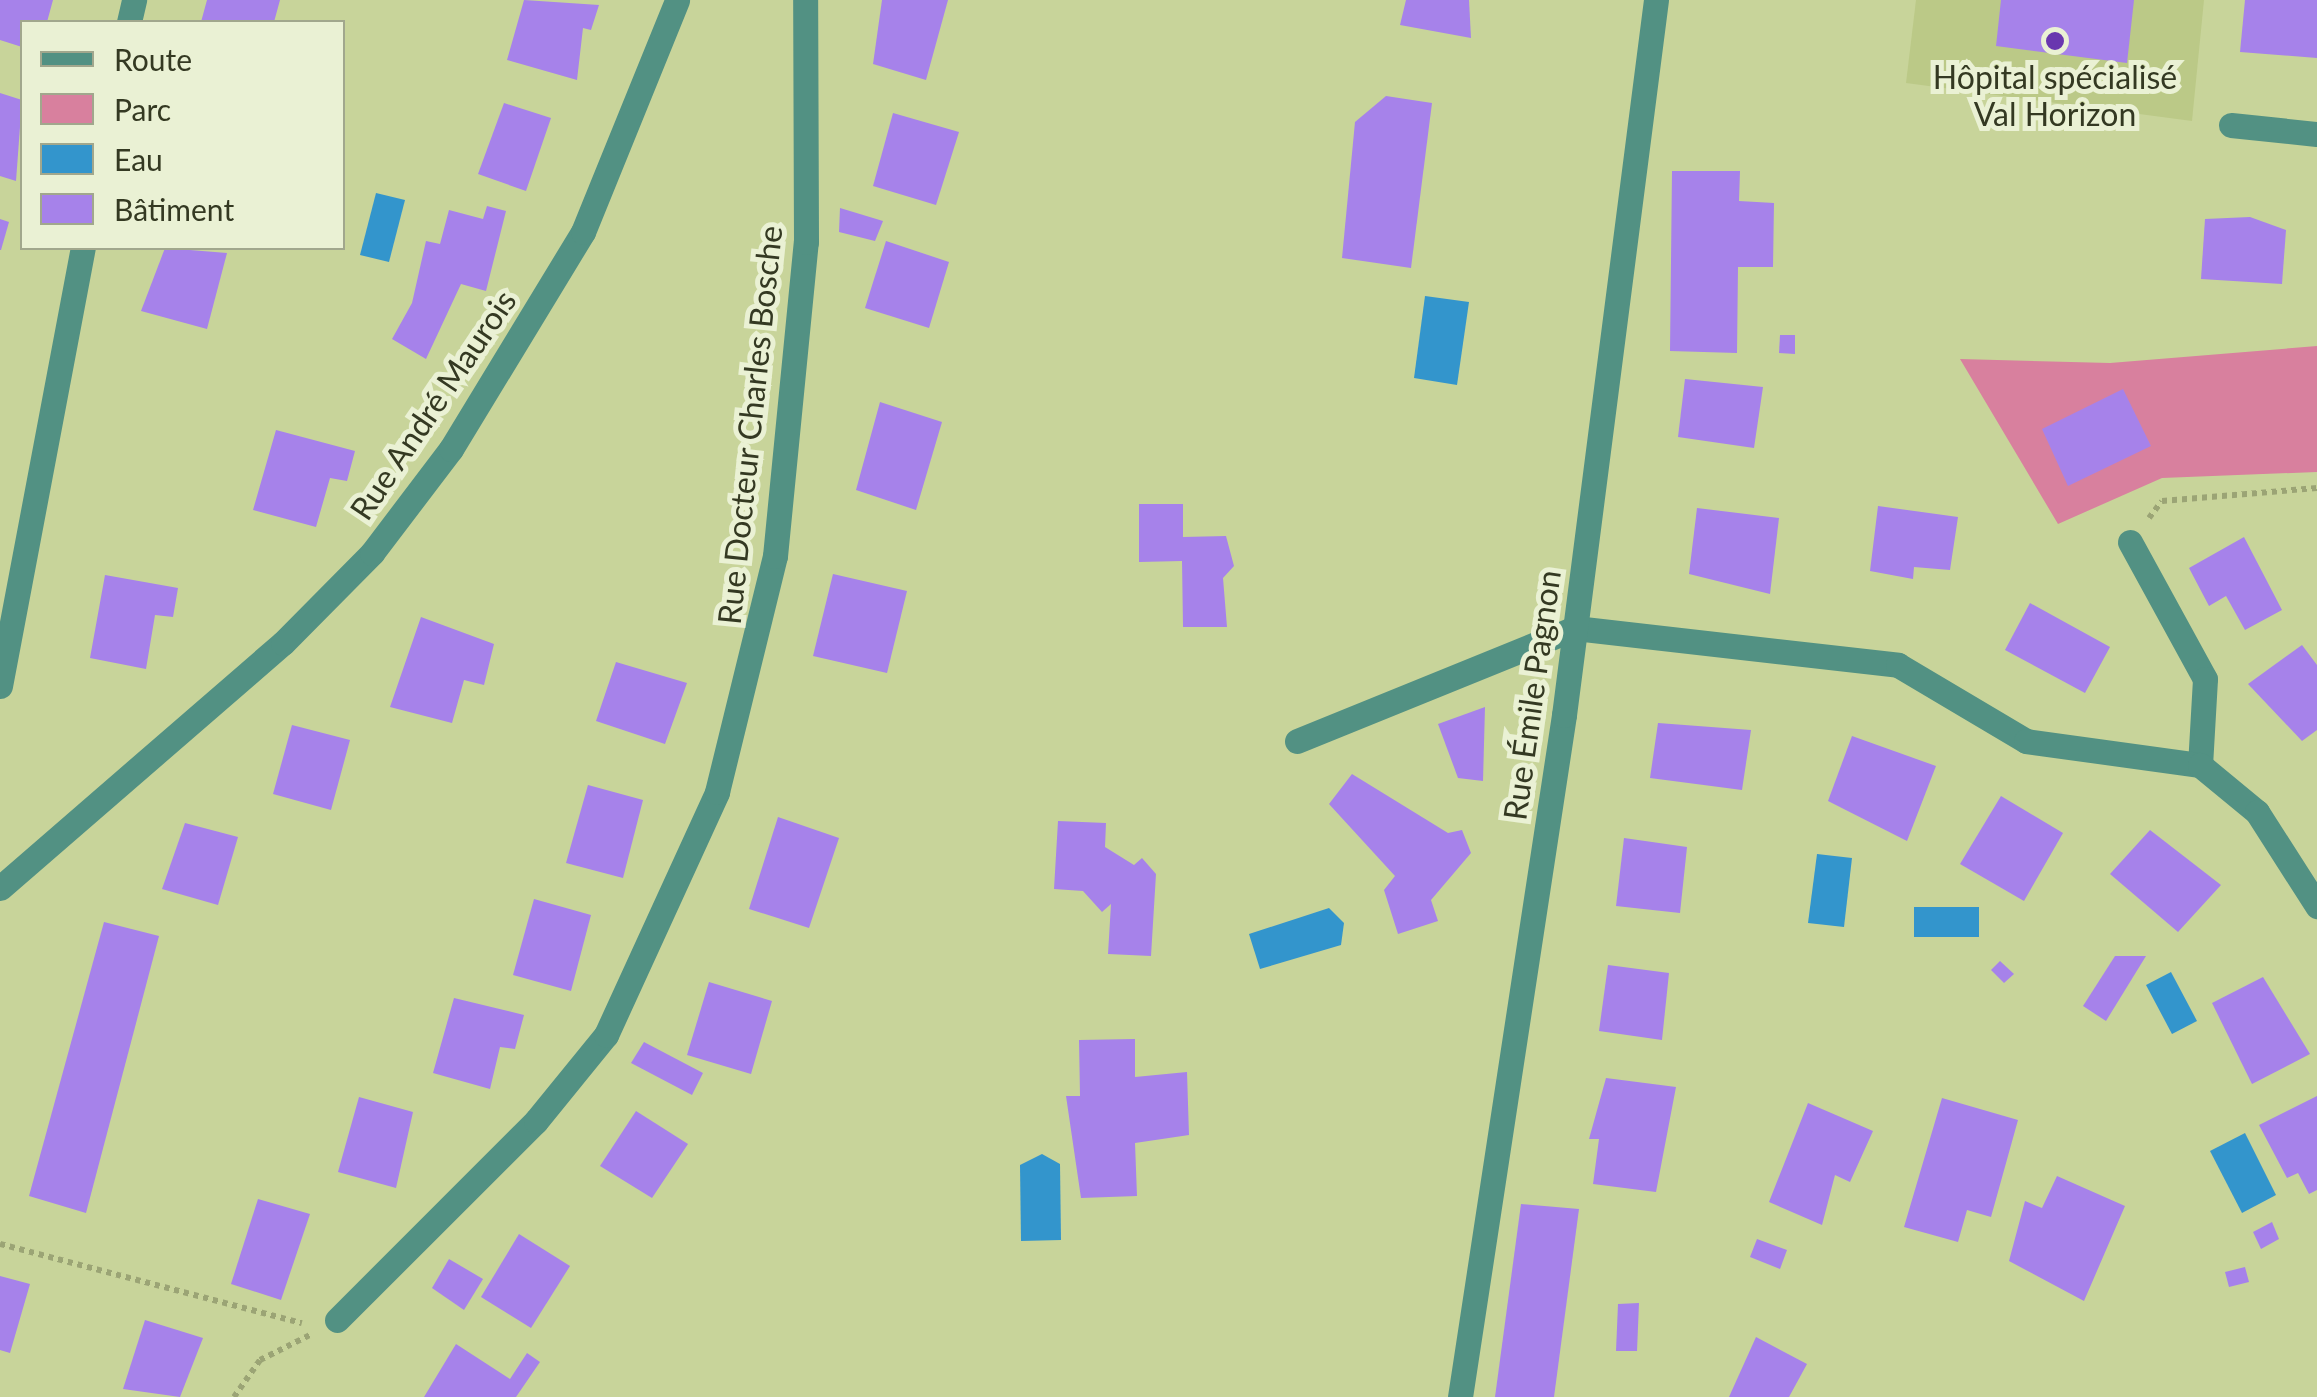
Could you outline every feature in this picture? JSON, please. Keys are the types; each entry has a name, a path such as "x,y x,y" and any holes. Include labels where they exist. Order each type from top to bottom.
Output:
{"street":[{"name":"Rue André Maurois","path":"0,888 283,643 372,552 451,449 583,232 676,0"},
{"name":"Rue Docteur Charles Bosche","path":"337,1320 536,1121 606,1035 717,792 776,556 806,242 805,0"},
{"name":"Rue Émile Pagnon","path":"1460,1397 1575,628 1656,0"},
{"path":"2230,125 2317,134"},
{"path":"0,686 83,250"},
{"path":"2130,542 2205,679 2200,765"},
{"path":"1297,740 1575,628 1898,665 2026,742 2200,765 2257,812 2317,906"}],"path":[{"path":"2162,501 2317,488"},
{"path":"0,1244 300,1320 310,1334"},
{"path":"234,1397 260,1360 337,1320"}],"shaded area":[{"name":"Hôpital spécialisé Val Horizon","path":"1916,0 2204,0 2192,121 1906,83"}],"green space":[{"path":"2317,346 2317,472 2162,478 2058,524 1960,359 2110,363"}],"water":[{"path":"376,193 405,200 389,262 360,255"},
{"path":"1425,296 1469,302 1457,385 1414,378"},
{"path":"1817,854 1852,858 1844,927 1808,923"},
{"path":"1914,907 1979,907 1979,937 1914,937"},
{"path":"1329,908 1344,923 1341,945 1260,969 1249,934"},
{"path":"2171,972 2197,1021 2172,1034 2146,985"},
{"path":"2245,1133 2276,1195 2242,1213 2210,1151"},
{"path":"1042,1154 1060,1164 1061,1240 1021,1241 1020,1165"}],"building":[{"path":"0,0 53,0 48,20 20,20 20,46 0,40"},
{"path":"207,0 280,0 275,20 202,20"},
{"path":"524,0 599,5 591,30 583,28 577,80 507,60"},
{"path":"882,0 948,0 926,80 873,64"},
{"path":"1406,0 1469,0 1471,38 1400,25"},
{"path":"2001,0 2134,0 2127,63 1996,46"},
{"path":"2245,0 2317,0 2317,58 2240,52"},
{"path":"0,93 20,99 20,127 16,181 0,176"},
{"path":"1386,96 1432,103 1411,268 1342,258 1355,122"},
{"path":"504,103 551,118 526,191 478,174"},
{"path":"893,113 959,132 936,205 873,186"},
{"path":"1672,171 1740,171 1739,201 1774,203 1773,267 1738,267 1737,353 1670,351"},
{"path":"487,206 506,211 486,291 461,284 426,359 392,339 412,303 426,241 440,244 449,210 483,219"},
{"path":"840,208 883,221 875,241 839,232"},
{"path":"2250,217 2286,230 2282,284 2201,279 2205,219"},
{"path":"0,219 9,222 1,250 0,250"},
{"path":"886,241 949,262 929,328 865,308"},
{"path":"164,250 227,253 207,329 141,311"},
{"path":"1780,335 1795,335 1795,354 1779,353"},
{"path":"1685,379 1763,387 1754,448 1678,437"},
{"path":"2123,389 2151,446 2068,486 2042,429"},
{"path":"880,402 942,422 916,510 856,490"},
{"path":"276,430 355,451 347,481 330,478 316,527 253,510"},
{"path":"1139,504 1183,504 1183,537 1226,536 1234,566 1223,578 1227,627 1183,627 1182,561 1139,562"},
{"path":"1878,506 1958,517 1950,570 1914,567 1913,579 1870,571"},
{"path":"1697,508 1779,518 1770,594 1689,574"},
{"path":"2244,537 2282,610 2245,630 2226,596 2209,606 2189,568"},
{"path":"833,574 907,591 887,673 813,656"},
{"path":"105,575 178,588 173,617 155,615 146,669 90,658"},
{"path":"2030,603 2110,647 2085,693 2005,650"},
{"path":"421,617 494,644 484,685 464,680 452,723 390,707"},
{"path":"2302,645 2317,665 2317,730 2302,741 2248,684"},
{"path":"616,662 687,683 665,744 596,721"},
{"path":"1485,707 1483,781 1458,778 1438,724"},
{"path":"1658,723 1751,730 1742,790 1650,778"},
{"path":"292,725 350,740 331,810 273,794"},
{"path":"1852,736 1936,766 1907,841 1828,801"},
{"path":"1352,774 1448,833 1462,830 1471,853 1431,900 1438,921 1398,934 1384,890 1395,876 1329,804"},
{"path":"588,785 643,800 623,878 566,863"},
{"path":"2001,796 2063,833 2024,901 1960,864"},
{"path":"778,817 839,838 809,928 749,909"},
{"path":"1058,821 1106,823 1105,847 1134,865 1142,858 1156,874 1151,956 1108,954 1111,904 1102,912 1083,891 1054,889"},
{"path":"185,823 238,837 218,905 162,889"},
{"path":"2150,830 2221,885 2178,932 2110,874"},
{"path":"1624,838 1687,847 1680,913 1616,906"},
{"path":"534,899 591,915 571,991 513,975"},
{"path":"104,922 159,936 86,1213 29,1196"},
{"path":"2115,956 2146,956 2106,1021 2083,1006"},
{"path":"2000,961 2014,974 2004,983 1991,970"},
{"path":"1608,965 1669,973 1662,1040 1599,1031"},
{"path":"2263,977 2310,1054 2252,1084 2212,1003"},
{"path":"709,982 772,1001 751,1074 687,1055"},
{"path":"454,998 524,1015 515,1049 500,1047 490,1089 433,1073"},
{"path":"1135,1039 1135,1077 1187,1072 1189,1135 1135,1143 1137,1196 1081,1198 1066,1096 1080,1096 1079,1040"},
{"path":"644,1042 703,1073 692,1095 631,1063"},
{"path":"1606,1078 1676,1087 1656,1192 1593,1184 1599,1139 1589,1139"},
{"path":"2317,1096 2317,1190 2309,1194 2298,1173 2287,1178 2259,1125"},
{"path":"359,1097 413,1112 396,1188 338,1172"},
{"path":"1942,1098 2018,1120 1991,1217 1967,1210 1958,1242 1904,1227"},
{"path":"1808,1103 1873,1131 1850,1182 1835,1175 1822,1225 1769,1202"},
{"path":"636,1111 688,1144 652,1198 600,1166"},
{"path":"2057,1176 2125,1206 2084,1301 2009,1261 2025,1201 2042,1208"},
{"path":"258,1199 310,1214 281,1300 231,1284"},
{"path":"1521,1204 1579,1209 1554,1397 1495,1397"},
{"path":"2272,1222 2279,1239 2261,1249 2253,1232"},
{"path":"519,1234 570,1266 531,1328 481,1297"},
{"path":"1757,1239 1787,1250 1780,1269 1750,1257"},
{"path":"449,1259 483,1279 464,1310 432,1288"},
{"path":"2245,1267 2249,1282 2229,1287 2225,1272"},
{"path":"0,1276 30,1284 10,1353 0,1350"},
{"path":"1639,1303 1637,1351 1616,1351 1618,1304"},
{"path":"145,1320 203,1338 180,1397 123,1389"},
{"path":"1756,1337 1807,1364 1789,1397 1729,1397"},
{"path":"456,1344 510,1379 527,1353 540,1362 516,1397 424,1397"}],"place":[{"name":"Hôpital spécialisé Val Horizon","path":"2055,41"}]}
